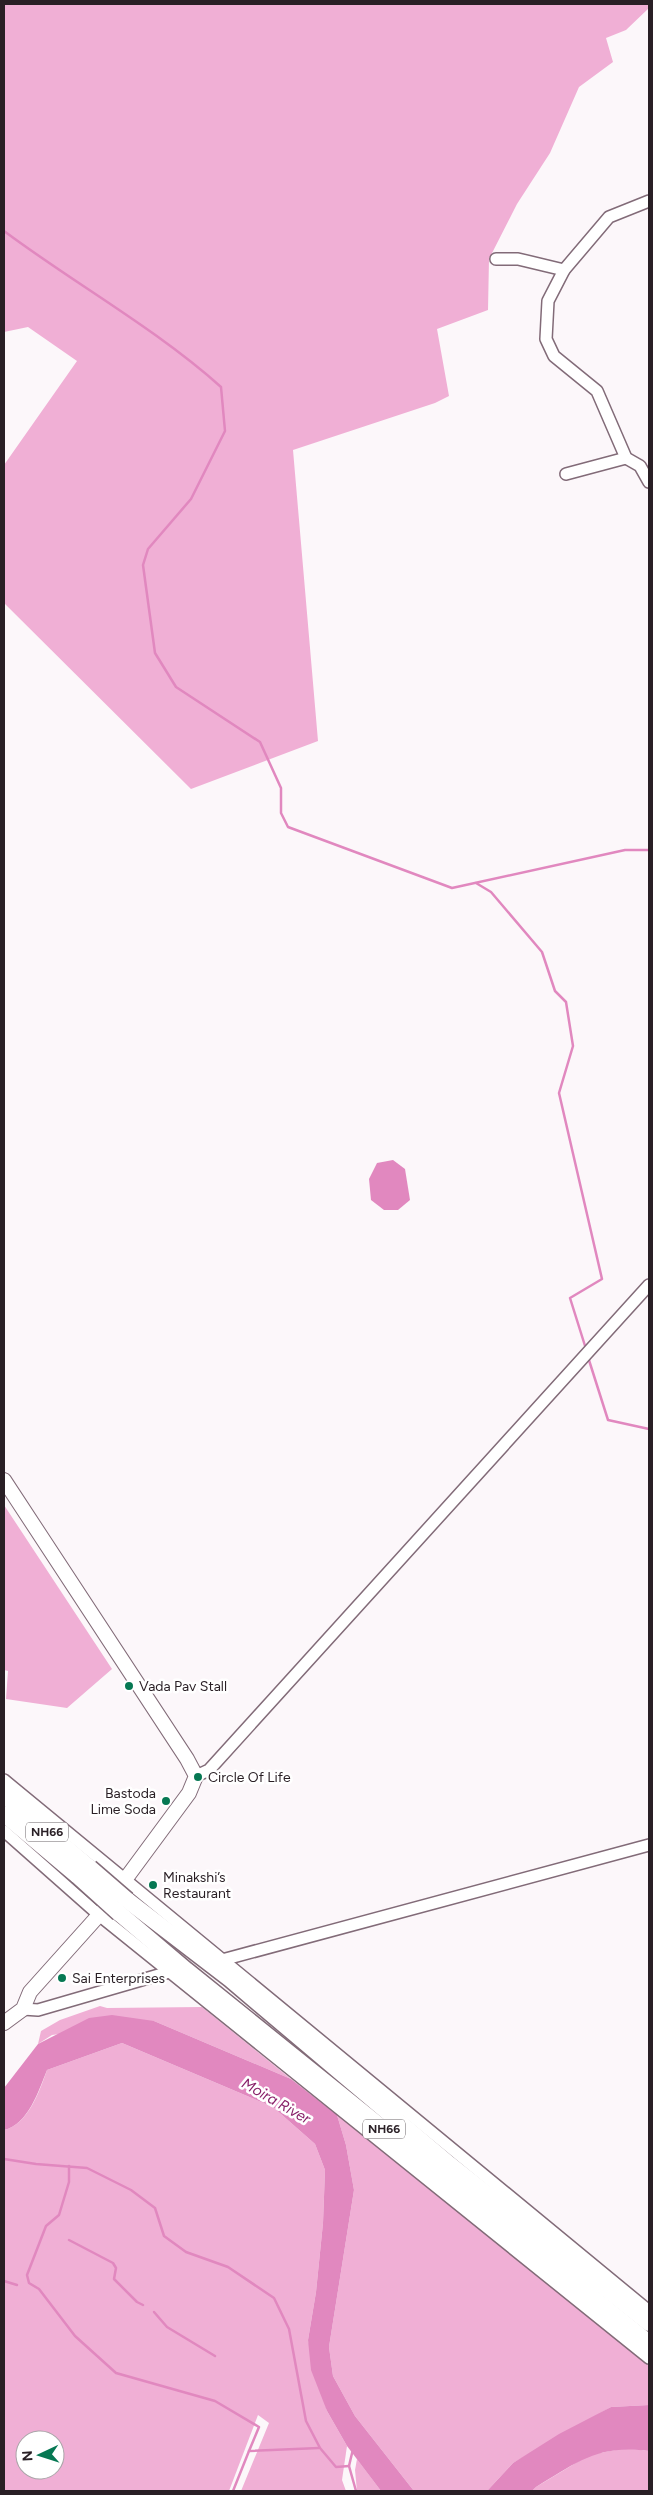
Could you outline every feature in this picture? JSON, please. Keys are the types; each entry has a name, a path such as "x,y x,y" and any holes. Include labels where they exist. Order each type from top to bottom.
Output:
{"highway":[{"name":"NH66","path":"4,1796 123,1907 186,1970 649,2343"},
{"name":"NH66","path":"4,1814 84,1872"},
{"name":"NH66","path":"123,1907 230,1979 449,2164 649,2323"}],"main road":[{"path":"4,1480 187,1759 196,1776 189,1793 99,1915 30,1992 22,2009 4,2023"}],"street":[{"path":"649,201 609,218 564,270 548,301 546,339 554,356 597,391 626,458 640,466 649,482"},
{"path":"496,259 518,259 564,270"},
{"path":"566,474 626,458"},
{"path":"196,1776 209,1770 649,1285"},
{"path":"4,1780 123,1880 649,2311"},
{"path":"4,1831 99,1915 649,2358"},
{"path":"222,1960 649,1845"},
{"path":"22,2009 38,2010 169,1972"}],"shaded area":[{"path":"4,4 649,4 649,8 626,30 606,38 613,62 579,87 550,153 517,204 489,259 488,310 437,329 449,396 435,403 293,450 318,741 191,789 4,603 4,465 77,361 28,327 4,332"},
{"path":"4,1505 112,1669 67,1708 6,1699 8,1671 4,1670"},
{"path":"100,2006 107,2008 202,2007 291,2079 154,2021 52,2035 38,2044 41,2031 60,2020"},
{"path":"122,2043 273,2107 315,2144 325,2170 323,2223 316,2292 308,2340 327,2411 347,2446 342,2480 346,2491 241,2491 269,2423 258,2415 229,2491 4,2491 4,2130 20,2121 37,2096 47,2070"},
{"path":"337,2115 649,2366 649,2405 611,2407 513,2463 487,2491 414,2491 355,2416 333,2376 329,2347 354,2190 346,2145"},
{"path":"626,2448 649,2451 649,2491 532,2491 589,2455"},
{"path":"357,2459 381,2491 357,2491 355,2470"}],"water":[{"path":"393,1160 405,1169 410,1200 398,1210 384,1210 371,1200 369,1179 377,1163"},
{"name":"Moira River","path":"112,2015 154,2021 291,2079 337,2115 346,2145 354,2190 329,2347 333,2376 355,2416 414,2491 381,2491 347,2446 327,2411 311,2370 308,2340 316,2292 323,2223 325,2170 315,2144 273,2107 122,2043 47,2070 26,2114 12,2127 4,2130 4,2088 38,2044 89,2018"},
{"path":"649,2405 649,2451 616,2450 589,2457 564,2470 532,2491 487,2491 513,2463 559,2434 611,2407"}],"waterway":[{"path":"4,231 169,345 221,387 225,431 191,499 148,549 143,565 155,653 176,687 260,742 281,788 281,813 288,827 452,888 625,850 649,850"},
{"path":"476,883 491,892 542,952 555,991 566,1002 573,1046 559,1093 602,1279 570,1298 586,1349"},
{"path":"588,1357 608,1420 649,1429"},
{"path":"4,2159 36,2164 87,2168 131,2190 155,2208 164,2236 186,2252 228,2267 274,2298 289,2329 306,2421 320,2448 336,2467 349,2466"},
{"path":"69,2166 69,2182 59,2215 46,2226 27,2275 29,2283 39,2289 75,2336 116,2373 215,2401 259,2427 249,2451"},
{"path":"69,2240 113,2263 116,2268 114,2279 137,2302 143,2305"},
{"path":"4,2281 17,2285"},
{"path":"154,2312 167,2327 215,2356"},
{"path":"233,2491 249,2451 319,2448"},
{"path":"353,2449 349,2466 356,2491"}],"place":[{"name":"Vada Pav Stall","path":"129,1686"},
{"name":"Circle Of Life","path":"198,1777"},
{"name":"Bastoda Lime Soda","path":"166,1801"},
{"name":"Minakshi’s Restaurant","path":"153,1885"},
{"name":"Sai Enterprises","path":"62,1978"}]}
